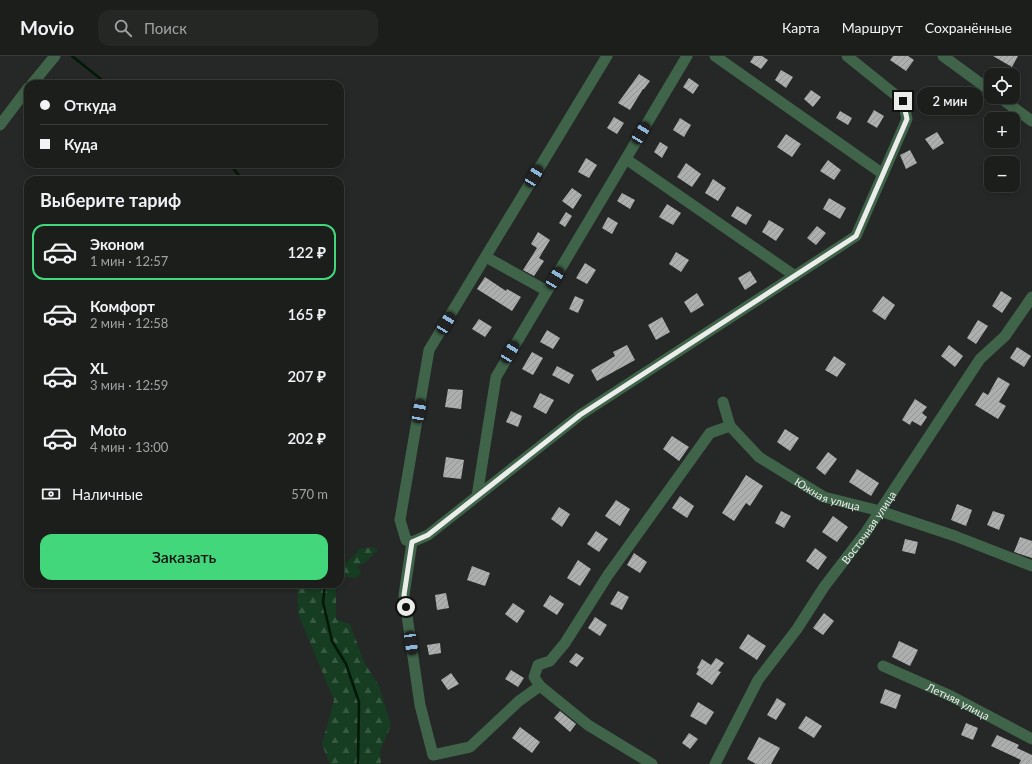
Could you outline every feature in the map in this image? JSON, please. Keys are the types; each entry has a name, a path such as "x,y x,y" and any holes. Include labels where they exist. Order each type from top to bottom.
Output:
{"street":[{"path":"35,80 55,56"},
{"path":"607,56 429,350 400,520 406,540 412,542 428,535 580,415 856,236 907,119 903,101 846,56"},
{"path":"477,496 496,377 687,56"},
{"path":"715,56 883,174"},
{"path":"943,56 984,86"},
{"path":"0,125 24,93"},
{"path":"1009,104 1032,121"},
{"path":"626,159 795,276"},
{"path":"486,257 547,291"},
{"name":"Восточная улица","path":"715,764 758,680 798,629 824,587 866,532 980,359 1005,336 1032,297"},
{"name":"Южная улица","path":"723,402 730,426 759,458 824,497 880,510 955,536 1032,566"},
{"path":"652,764 588,725 540,686 534,677 538,665 550,661 566,643 608,575 710,433 730,426"},
{"path":"412,542 404,595 420,705 433,755 470,747 519,701 540,686"},
{"name":"Летняя улица","path":"883,666 951,696 1032,739"}],"green space":[{"path":"372,547 378,550 366,562 358,566 361,574 356,578 346,577 344,575 344,564 353,557 359,549"},
{"path":"297,588 336,588 336,619 350,624 364,662 379,686 391,725 380,751 381,764 330,764 322,744 334,700 298,614"}],"building":[{"path":"754,56 762,56 768,60 761,69 750,62"},
{"path":"893,56 908,56 914,60 906,71 890,60"},
{"path":"993,56 1018,56 1012,67"},
{"path":"781,70 793,77 786,88 775,80"},
{"path":"639,74 650,81 643,89 630,110 618,103"},
{"path":"689,78 699,85 693,94 683,87"},
{"path":"811,90 821,97 813,107 804,99"},
{"path":"874,110 884,116 877,128 867,122"},
{"path":"840,111 852,118 848,125 836,118"},
{"path":"614,117 624,123 617,134 607,128"},
{"path":"680,118 691,125 684,137 673,130"},
{"path":"937,132 944,143 933,150 925,139"},
{"path":"786,134 801,144 792,157 777,147"},
{"path":"660,142 668,147 662,158 654,152"},
{"path":"910,150 917,163 906,169 900,155"},
{"path":"586,158 597,165 589,178 578,172"},
{"path":"828,160 841,170 834,180 820,171"},
{"path":"686,163 701,174 692,187 677,177"},
{"path":"713,179 726,188 718,201 705,193"},
{"path":"572,188 582,195 573,209 562,201"},
{"path":"622,193 635,200 630,209 617,201"},
{"path":"829,198 846,208 840,219 823,209"},
{"path":"667,204 681,213 673,225 659,217"},
{"path":"737,206 752,215 746,225 731,216"},
{"path":"566,212 572,216 565,227 559,223"},
{"path":"608,217 618,223 612,234 602,228"},
{"path":"769,220 784,229 776,241 762,232"},
{"path":"817,226 826,233 816,245 807,238"},
{"path":"538,232 550,240 539,258 544,261 534,276 523,270 537,248 531,244"},
{"path":"676,252 689,260 681,272 669,264"},
{"path":"585,263 596,270 587,284 576,278"},
{"path":"750,271 757,282 745,290 738,278"},
{"path":"485,277 506,291 507,289 521,297 512,311 477,289"},
{"path":"1001,291 1012,298 1002,313 992,306"},
{"path":"697,293 704,305 691,313 684,302"},
{"path":"575,296 584,300 578,313 569,309"},
{"path":"883,296 895,305 885,320 872,311"},
{"path":"662,317 670,332 656,340 648,325"},
{"path":"479,319 492,327 485,337 472,329"},
{"path":"978,320 988,326 976,344 967,338"},
{"path":"547,330 560,338 553,349 540,342"},
{"path":"627,345 635,360 597,381 591,370 615,356 613,352"},
{"path":"949,345 963,356 955,367 941,356"},
{"path":"1017,347 1031,356 1024,367 1010,358"},
{"path":"532,352 543,358 533,375 522,369"},
{"path":"834,356 846,364 837,377 825,370"},
{"path":"557,366 574,375 569,384 552,375"},
{"path":"998,377 1010,384 999,402 1006,406 998,419 975,405 983,392 988,395"},
{"path":"448,389 463,390 461,409 445,407"},
{"path":"540,393 554,400 546,414 533,407"},
{"path":"915,399 927,407 922,413 927,417 921,426 912,421 910,425 902,420"},
{"path":"511,411 522,416 518,427 506,422"},
{"path":"785,429 799,438 790,451 777,442"},
{"path":"672,436 689,447 679,461 663,449"},
{"path":"828,452 837,459 825,475 816,468"},
{"path":"446,457 464,460 461,479 443,477"},
{"path":"857,469 879,483 871,496 849,482"},
{"path":"746,475 763,486 750,506 746,503 734,521 722,513"},
{"path":"680,496 694,506 687,518 672,508"},
{"path":"616,500 630,509 620,526 605,516"},
{"path":"957,504 972,510 966,526 951,520"},
{"path":"559,507 570,514 562,527 551,519"},
{"path":"781,511 791,516 784,528 775,523"},
{"path":"993,511 1005,515 999,530 987,525"},
{"path":"833,516 848,527 837,542 822,532"},
{"path":"596,531 608,539 599,552 587,544"},
{"path":"1020,537 1032,541 1032,558 1014,552"},
{"path":"905,539 918,542 915,554 902,551"},
{"path":"815,548 827,557 818,570 806,561"},
{"path":"634,553 647,562 640,573 627,565"},
{"path":"578,560 591,569 580,586 567,578"},
{"path":"472,566 490,573 485,586 467,580"},
{"path":"618,591 629,597 622,610 610,604"},
{"path":"446,593 449,608 437,610 435,595"},
{"path":"550,595 564,604 557,615 543,606"},
{"path":"513,603 525,611 517,623 505,614"},
{"path":"824,613 834,621 823,635 813,628"},
{"path":"595,617 607,625 600,636 588,628"},
{"path":"748,634 766,646 757,660 739,648"},
{"path":"899,641 918,650 910,666 892,657"},
{"path":"440,643 441,653 429,655 427,645"},
{"path":"576,653 584,658 577,667 569,662"},
{"path":"716,658 724,663 718,671 721,672 712,685 696,674 699,669 697,668 702,659 711,665"},
{"path":"511,670 524,678 518,687 505,679"},
{"path":"451,673 459,684 448,690 441,680"},
{"path":"885,689 901,695 896,709 880,703"},
{"path":"777,698 786,704 776,720 767,715"},
{"path":"698,702 714,712 706,725 690,716"},
{"path":"560,711 576,724 570,732 554,718"},
{"path":"806,716 822,726 814,738 798,728"},
{"path":"966,723 978,728 973,740 961,735"},
{"path":"520,727 540,742 532,753 512,738"},
{"path":"689,733 698,739 690,749 682,743"},
{"path":"997,735 1019,745 1017,748 1032,755 1032,764 1019,764 1021,760 991,746"},
{"path":"759,737 780,748 771,764 756,764 747,759"}],"waterway":[{"path":"72,56 102,80"},
{"path":"233,168 240,176"},
{"path":"325,588 323,602 332,641 346,664 359,702 358,764"}],"route":[{"path":"406,607 404,595 412,542 428,535 580,415 856,236 907,119 903,101"}]}
